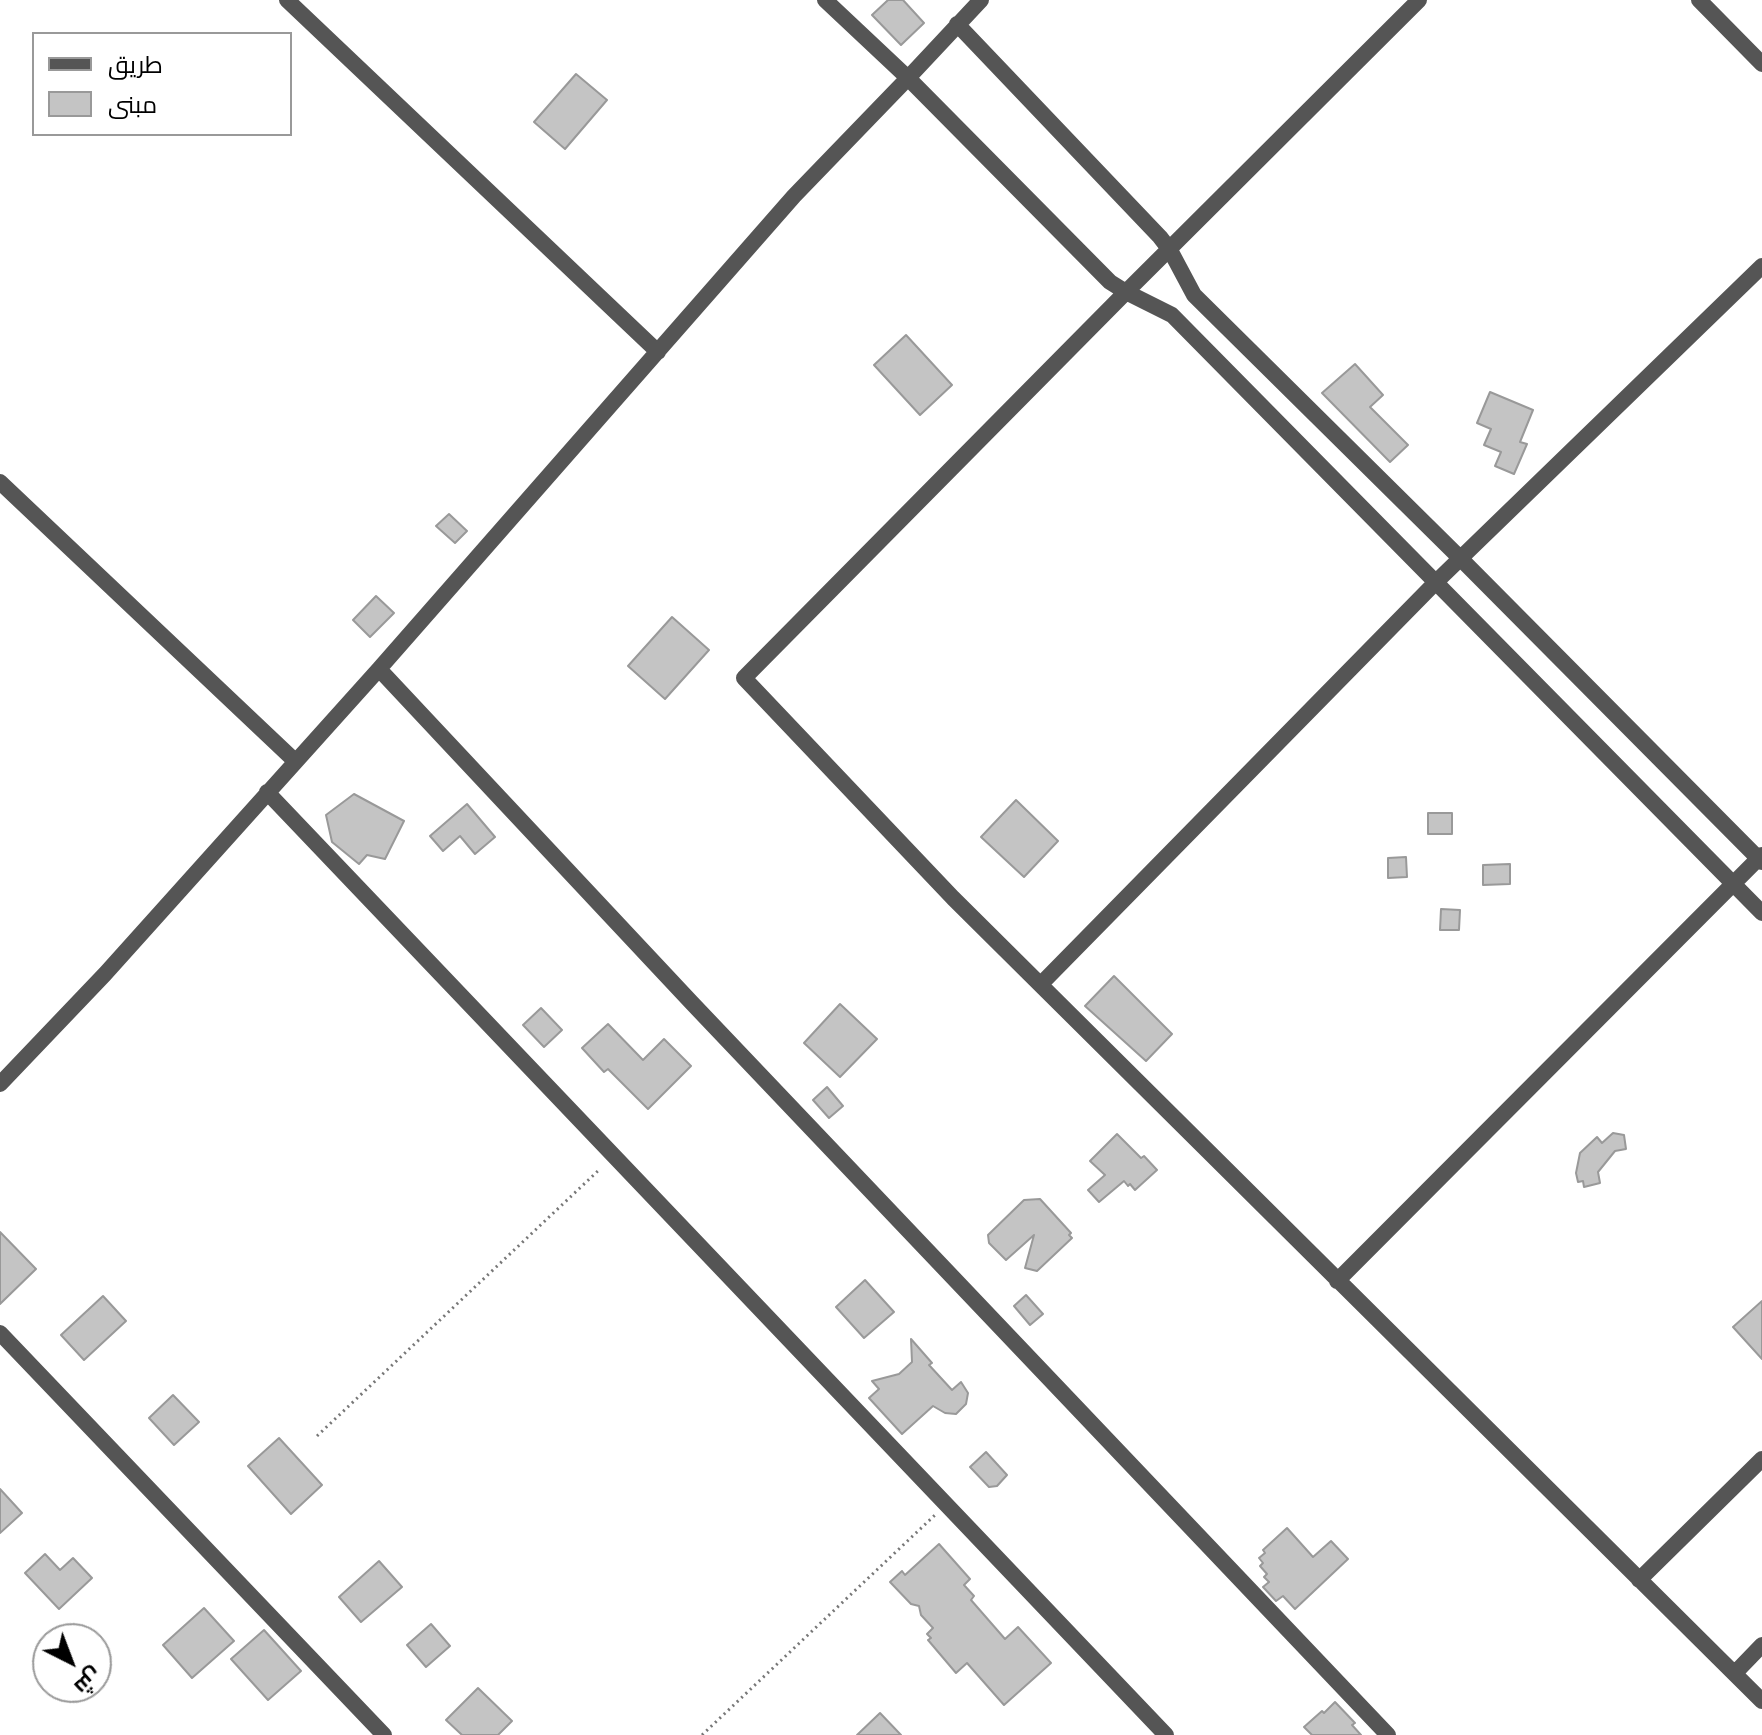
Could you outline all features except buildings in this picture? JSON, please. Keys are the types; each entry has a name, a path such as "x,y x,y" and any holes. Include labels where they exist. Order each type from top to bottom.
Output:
{"street":[{"path":"287,0 658,352"},
{"path":"825,0 908,78 1110,282 1172,315 1762,913"},
{"path":"0,1084 105,974 379,669 794,196 981,0"},
{"path":"1419,0 744,678 953,898 1762,1701"},
{"path":"1699,0 1762,64"},
{"path":"957,24 1160,237 1194,295 1761,859 1732,883 1337,1281"},
{"path":"1041,984 1436,582 1762,266"},
{"path":"0,482 295,761"},
{"path":"379,669 1388,1735"},
{"path":"267,792 1166,1735"},
{"path":"0,1333 384,1735"},
{"path":"1639,1580 1762,1459"},
{"path":"1735,1673 1762,1645"}],"path":[{"path":"317,1436 614,1155"},
{"path":"702,1735 946,1504"}]}
